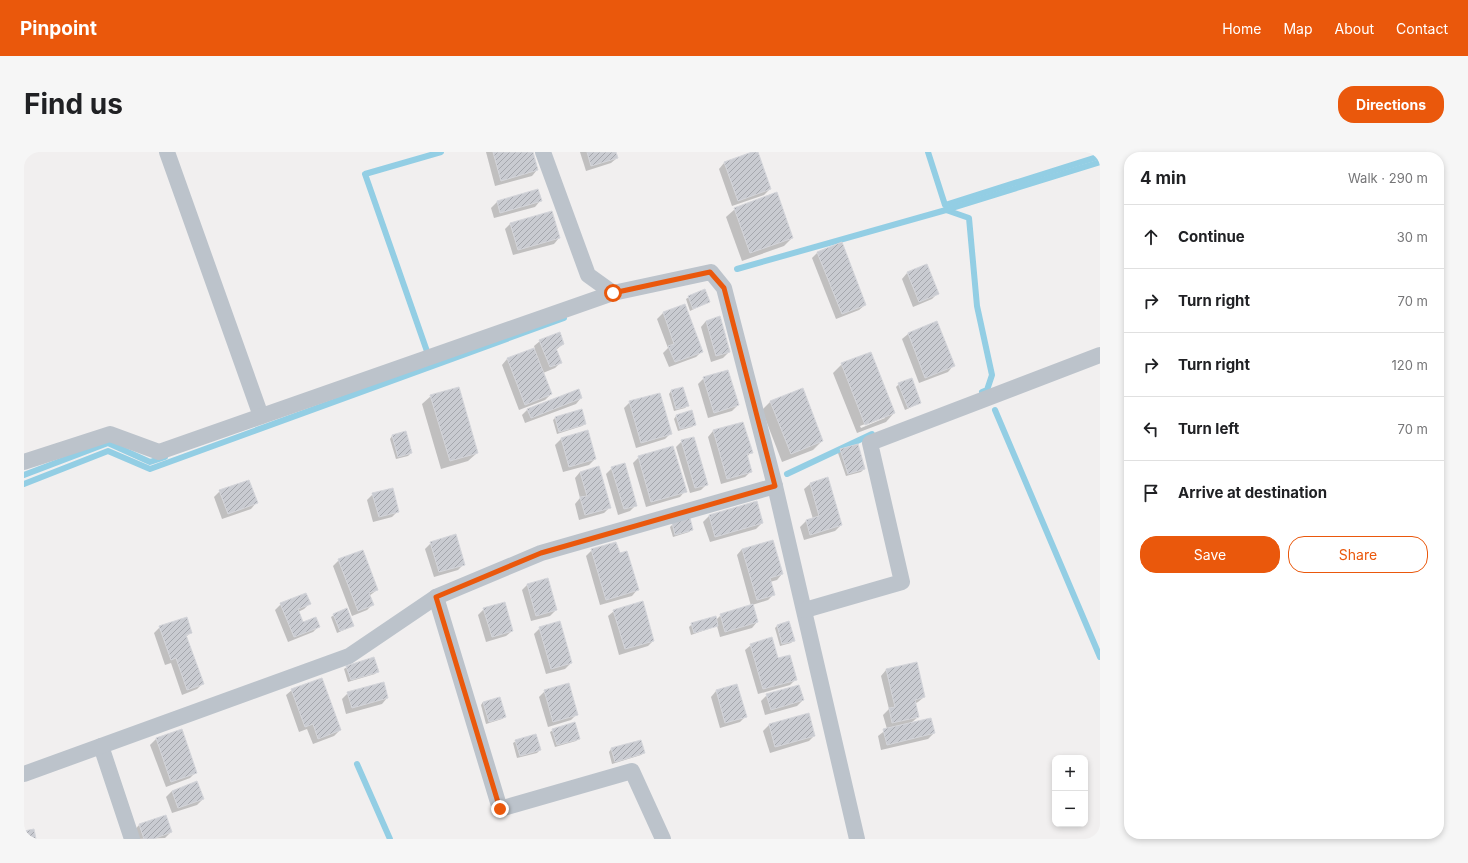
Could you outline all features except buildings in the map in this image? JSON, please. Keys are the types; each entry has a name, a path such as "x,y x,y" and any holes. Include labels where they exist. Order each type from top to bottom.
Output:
{"street":[{"path":"167,152 261,416"},
{"path":"543,152 588,275 613,293"},
{"path":"24,462 110,434 159,452 613,293 710,272 724,288 805,610 857,839"},
{"path":"805,610 902,582 870,443 1100,355"},
{"path":"24,774 349,656 436,597 541,553 775,486"},
{"path":"436,597 500,809 632,770 663,839"},
{"path":"101,746 132,839"}],"waterway":[{"path":"429,357 365,174 441,152"},
{"path":"928,152 945,205 1100,156"},
{"path":"737,269 946,210 1100,162"},
{"path":"946,210 969,218 977,306 992,375 987,390 982,392"},
{"path":"24,484 108,451 150,469 564,318"},
{"path":"995,410 1100,657"},
{"path":"787,474 872,434"},
{"path":"24,475 108,443 150,462 165,457"},
{"path":"357,764 390,839"}],"route":[{"path":"500,809 436,597 541,553 775,486 724,288 710,272 613,293"}]}
